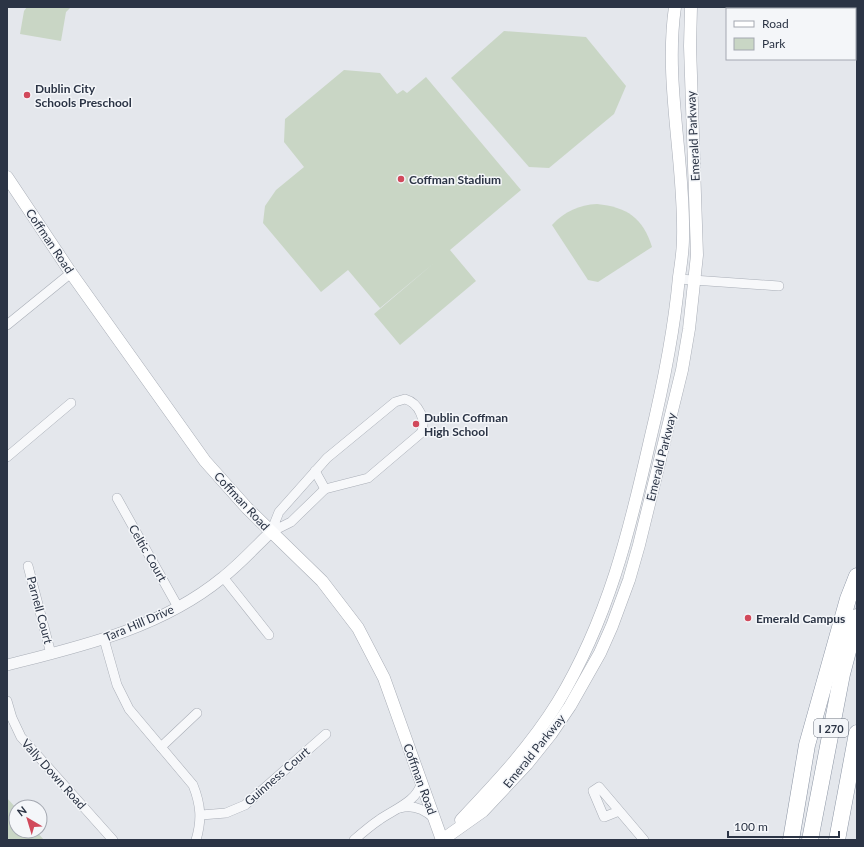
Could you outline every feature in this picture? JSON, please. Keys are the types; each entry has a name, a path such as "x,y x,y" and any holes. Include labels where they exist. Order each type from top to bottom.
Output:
{"highway":[{"path":"790,840 807,745 848,598 857,576"},
{"name":"I 270","path":"810,840 842,674 857,617"},
{"name":"I 270","path":"839,836 857,733"}],"main road":[{"name":"Emerald Parkway","path":"442,840 504,773 542,725 565,689 598,622 616,577 642,476 665,376 676,308 683,239 682,175 672,53 675,7"},
{"name":"Emerald Parkway","path":"442,840 483,811 527,764 570,706 600,653 627,587 639,545 682,370 697,255 690,46 691,7"},
{"name":"Coffman Road","path":"7,179 71,273 205,461 247,508 322,581 350,616 366,640 384,678 442,840"}],"street":[{"path":"7,324 71,273"},
{"path":"679,279 779,286"},
{"path":"398,400 408,400 423,417 424,426 421,433 373,475 358,482 326,488 291,522 271,532 279,512 327,458 398,400"},
{"path":"7,457 71,403"},
{"path":"315,471 326,488"},
{"name":"Celtic Court","path":"117,498 178,607"},
{"name":"Tara Hill Drive","path":"7,666 114,637 178,607 223,577 271,532"},
{"name":"Parnell Court","path":"28,566 51,654"},
{"path":"223,577 269,634"},
{"path":"104,639 123,698 137,720 193,785 199,800 201,815 196,840"},
{"name":"Vally Down Road","path":"7,701 12,718 21,737 113,840"},
{"path":"161,747 197,713"},
{"name":"Guinness Court","path":"201,815 226,813 245,805 326,734"},
{"path":"354,840 411,798 418,790 421,783"},
{"path":"395,810 408,806 414,807 427,812 434,818"},
{"path":"619,811 644,840"}],"green space":[{"path":"27,7 71,7 66,12 61,41 20,34 24,11"},
{"path":"504,31 586,37 626,86 614,114 549,168 529,167 451,78"},
{"name":"Coffman Stadium","path":"344,70 380,73 397,94 403,90 407,93 426,77 521,190 450,250 476,281 400,345 374,314 434,263 380,308 348,270 321,292 263,223 265,206 276,190 304,167 284,142 285,119"},
{"path":"597,204 625,211 639,221 644,228 652,247 598,282 588,280 552,225 567,212 578,207"},
{"path":"7,798 8,839 44,840 7,840"}],"place":[{"name":"Dublin City Schools Preschool","path":"27,95"},
{"name":"Coffman Stadium","path":"401,179"},
{"name":"Dublin Coffman High School","path":"416,424"},
{"name":"Emerald Campus","path":"748,618"}]}
